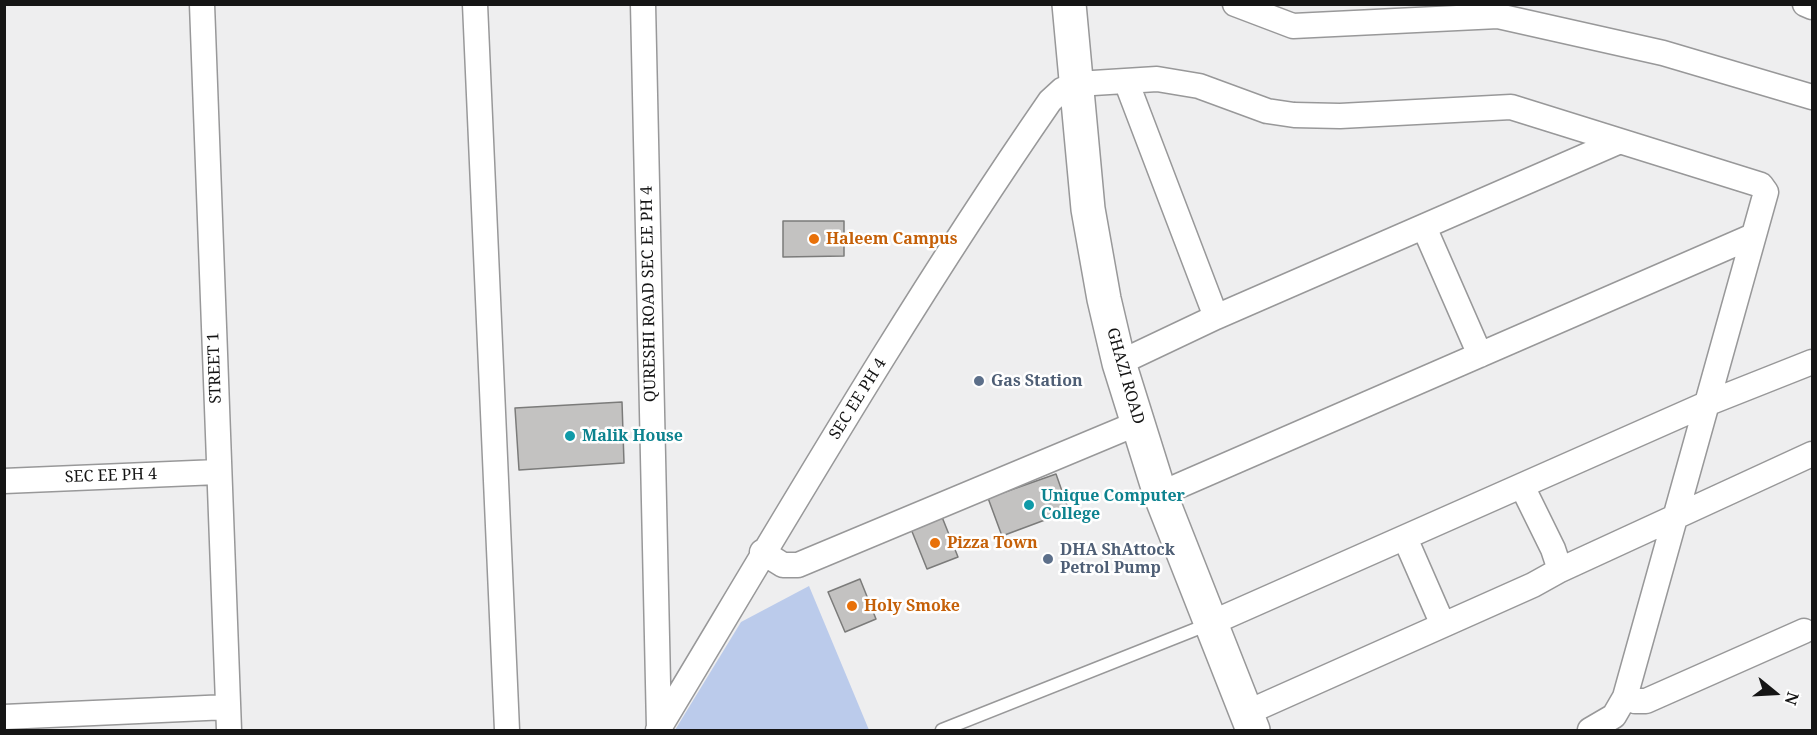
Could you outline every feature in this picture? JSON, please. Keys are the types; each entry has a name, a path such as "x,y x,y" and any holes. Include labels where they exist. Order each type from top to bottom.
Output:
{"main road":[{"name":"GHAZI ROAD","path":"1069,4 1088,209 1104,298 1119,363 1160,494 1249,722"}],"street":[{"name":"STREET 1","path":"202,4 228,719"},
{"path":"475,4 507,730"},
{"name":"QURESHI ROAD SEC EE PH 4","path":"643,4 658,729"},
{"path":"1235,4 1293,26 1498,16 1663,53 1812,97"},
{"path":"1805,4 1812,7"},
{"path":"1077,84 1157,79 1178,81 1226,94 1267,111 1294,115 1340,116 1511,108 1761,185 1766,192 1625,697 1614,716 1598,729"},
{"path":"1126,81 1216,317"},
{"name":"SEC EE PH 4","path":"658,729 762,552 986,193 1050,101 1062,90 1077,84"},
{"path":"1119,363 1216,317 1620,141"},
{"path":"1424,227 1479,355"},
{"path":"1160,494 1753,236"},
{"path":"1209,624 1706,404 1812,362"},
{"path":"762,552 783,565 798,565 1138,423"},
{"path":"1249,722 1443,624 1533,585 1560,570 1812,454"},
{"name":"SEC EE PH 4","path":"4,481 218,472"},
{"path":"1522,486 1553,549 1560,570"},
{"path":"1405,538 1443,624"},
{"path":"1625,697 1635,701 1646,701 1804,631"},
{"path":"4,717 228,719"}],"lane":[{"path":"942,730 1209,624"}],"shaded area":[{"path":"809,586 869,730 675,730 741,622"}],"building":[{"name":"Haleem Campus","path":"783,221 844,221 844,256 783,257"},
{"name":"Malik House","path":"622,402 624,463 519,470 515,408"},
{"name":"Unique Computer College","path":"1056,474 1069,511 1002,536 988,498"},
{"name":"Pizza Town","path":"942,517 958,557 927,569 911,529"},
{"name":"Holy Smoke","path":"860,579 876,619 845,632 828,592"}],"place":[{"name":"Haleem Campus","path":"814,239"},
{"name":"Gas Station","path":"979,381"},
{"name":"Malik House","path":"570,436"},
{"name":"Unique Computer College","path":"1029,505"},
{"name":"Pizza Town","path":"935,543"},
{"name":"DHA ShAttock Petrol Pump","path":"1048,559"},
{"name":"Holy Smoke","path":"852,606"}]}
